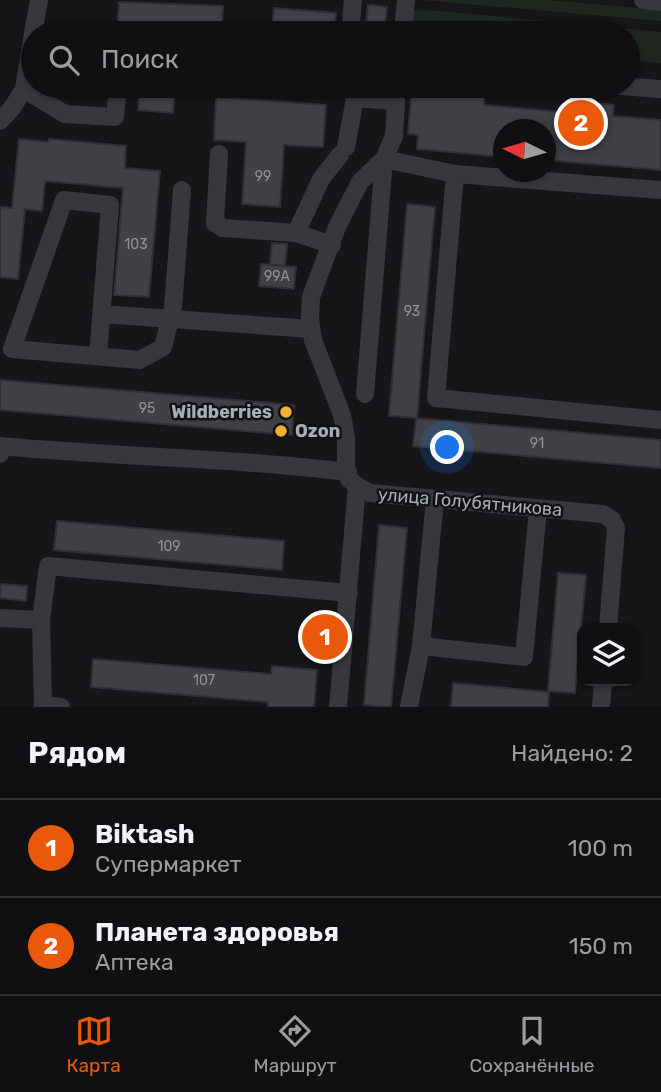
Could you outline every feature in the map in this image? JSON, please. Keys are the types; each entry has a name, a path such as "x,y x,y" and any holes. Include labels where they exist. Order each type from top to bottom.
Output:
{"street":[{"path":"35,21 39,0"},
{"path":"351,21 354,0"},
{"path":"403,21 406,0"},
{"path":"643,0 661,2"},
{"path":"640,87 661,89"},
{"path":"0,121 21,94"},
{"path":"39,98 65,114 115,117 117,98"},
{"path":"296,233 321,178 343,151 355,98"},
{"path":"365,394 384,159 394,136 396,98"},
{"path":"219,153 215,223 223,228 296,233 332,245"},
{"path":"384,159 455,174 661,190"},
{"path":"338,707 349,593 352,479 342,415 313,340 310,318 312,297 337,227 360,182 384,159"},
{"path":"455,174 436,398 661,420"},
{"path":"98,356 110,205 64,200 12,349 140,360 163,348 173,308 182,190"},
{"path":"102,314 311,329"},
{"name":"улица Голубятникова","path":"0,454 1,446 302,467 352,479 370,493 603,514 612,520 616,528 608,623"},
{"path":"409,707 421,646 435,499"},
{"path":"421,646 524,657 538,509"},
{"path":"61,707 43,705 41,620 48,566 349,593"},
{"path":"0,618 41,620"}],"shaded area":[{"path":"421,0 548,0 661,10 661,21"},
{"path":"410,10 545,21 409,21"},
{"path":"640,30 661,32 661,63 640,61"}],"building":[{"path":"119,2 223,6 222,21 118,21"},
{"path":"368,5 387,7 385,21 366,21"},
{"path":"274,8 336,13 335,21 273,21"},
{"path":"139,98 174,98 173,113 138,110"},
{"path":"216,98 326,105 323,147 284,145 280,207 242,204 246,142 214,140"},
{"path":"411,98 484,98 484,105 585,114 585,102 614,105 613,116 661,120 661,170 556,161 556,119 493,119 493,156 417,149 418,135 408,134"},
{"path":"19,139 126,146 125,168 160,171 149,297 114,295 123,188 45,181 42,211 25,209 18,279 0,277 0,207 12,208"},
{"path":"407,204 435,207 417,418 389,416"},
{"path":"272,243 287,244 285,266 270,265"},
{"path":"261,264 296,267 294,289 259,286"},
{"path":"0,380 294,405 292,435 0,410"},
{"path":"416,418 661,440 661,468 413,446"},
{"path":"57,521 284,541 282,570 54,550"},
{"path":"379,525 407,528 391,707 364,705"},
{"path":"558,573 586,575 582,623 577,623 575,693 548,691"},
{"path":"1,584 27,586 26,601 0,598"},
{"path":"314,616 331,617 329,640 312,638"},
{"path":"93,659 271,674 272,666 317,670 314,707 268,707 268,702 91,687"},
{"path":"453,683 549,692 548,707 451,707"}],"place":[{"name":"Планета здоровья","path":"581,123"},
{"name":"Wildberries","path":"286,412"},
{"name":"Ozon","path":"281,431"},
{"name":"Biktash","path":"325,637"}]}
